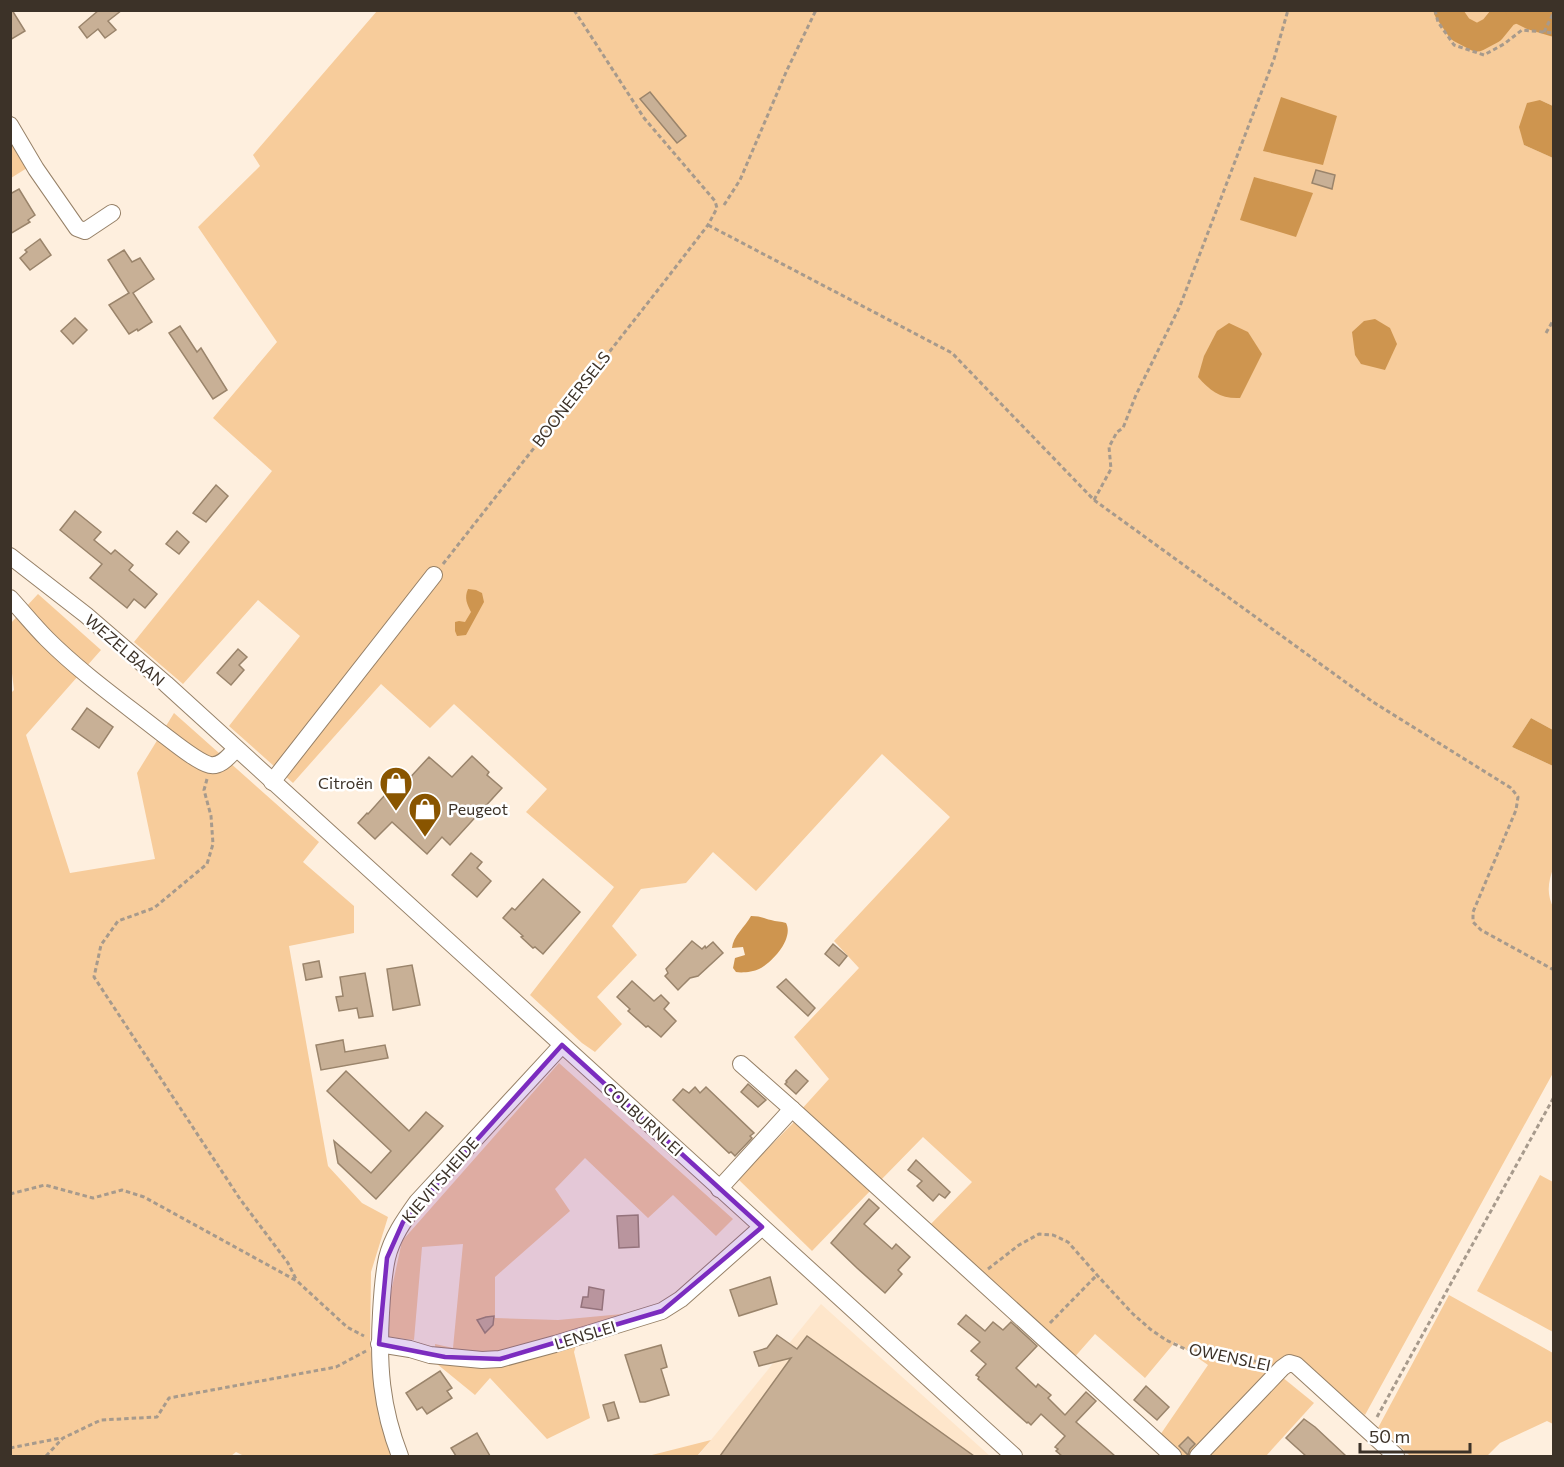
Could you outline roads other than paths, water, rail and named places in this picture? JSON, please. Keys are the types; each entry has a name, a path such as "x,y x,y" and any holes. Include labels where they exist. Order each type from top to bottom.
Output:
{"street":[{"path":"10,125 36,169 76,228 85,231 112,213"},
{"name":"WEZELBAAN","path":"10,556 86,615 166,684 272,782"},
{"path":"272,782 434,575"},
{"path":"10,598 46,639 105,689 179,746 211,765 222,763 236,749"},
{"name":"COLBURNLEI","path":"272,782 1014,1456"},
{"name":"KIEVITSHEIDE","path":"400,1456 394,1443 384,1405 379,1344 381,1302 387,1258 403,1222 417,1202 562,1045"},
{"path":"741,1064 1173,1456"},
{"path":"719,1189 792,1109"},
{"name":"LENSLEI","path":"379,1344 430,1355 482,1360 501,1359 555,1344 662,1311 681,1299 762,1227"},
{"name":"OWENSLEI","path":"1198,1456 1289,1363 1296,1365 1396,1456"}],"waterway":[{"path":"1447,10 1460,29 1477,38 1492,30 1505,14 1514,10"},
{"path":"1519,10 1554,23"}],"place":[{"name":"Citroën","path":"396,812"},
{"name":"Peugeot","path":"425,838"}]}
